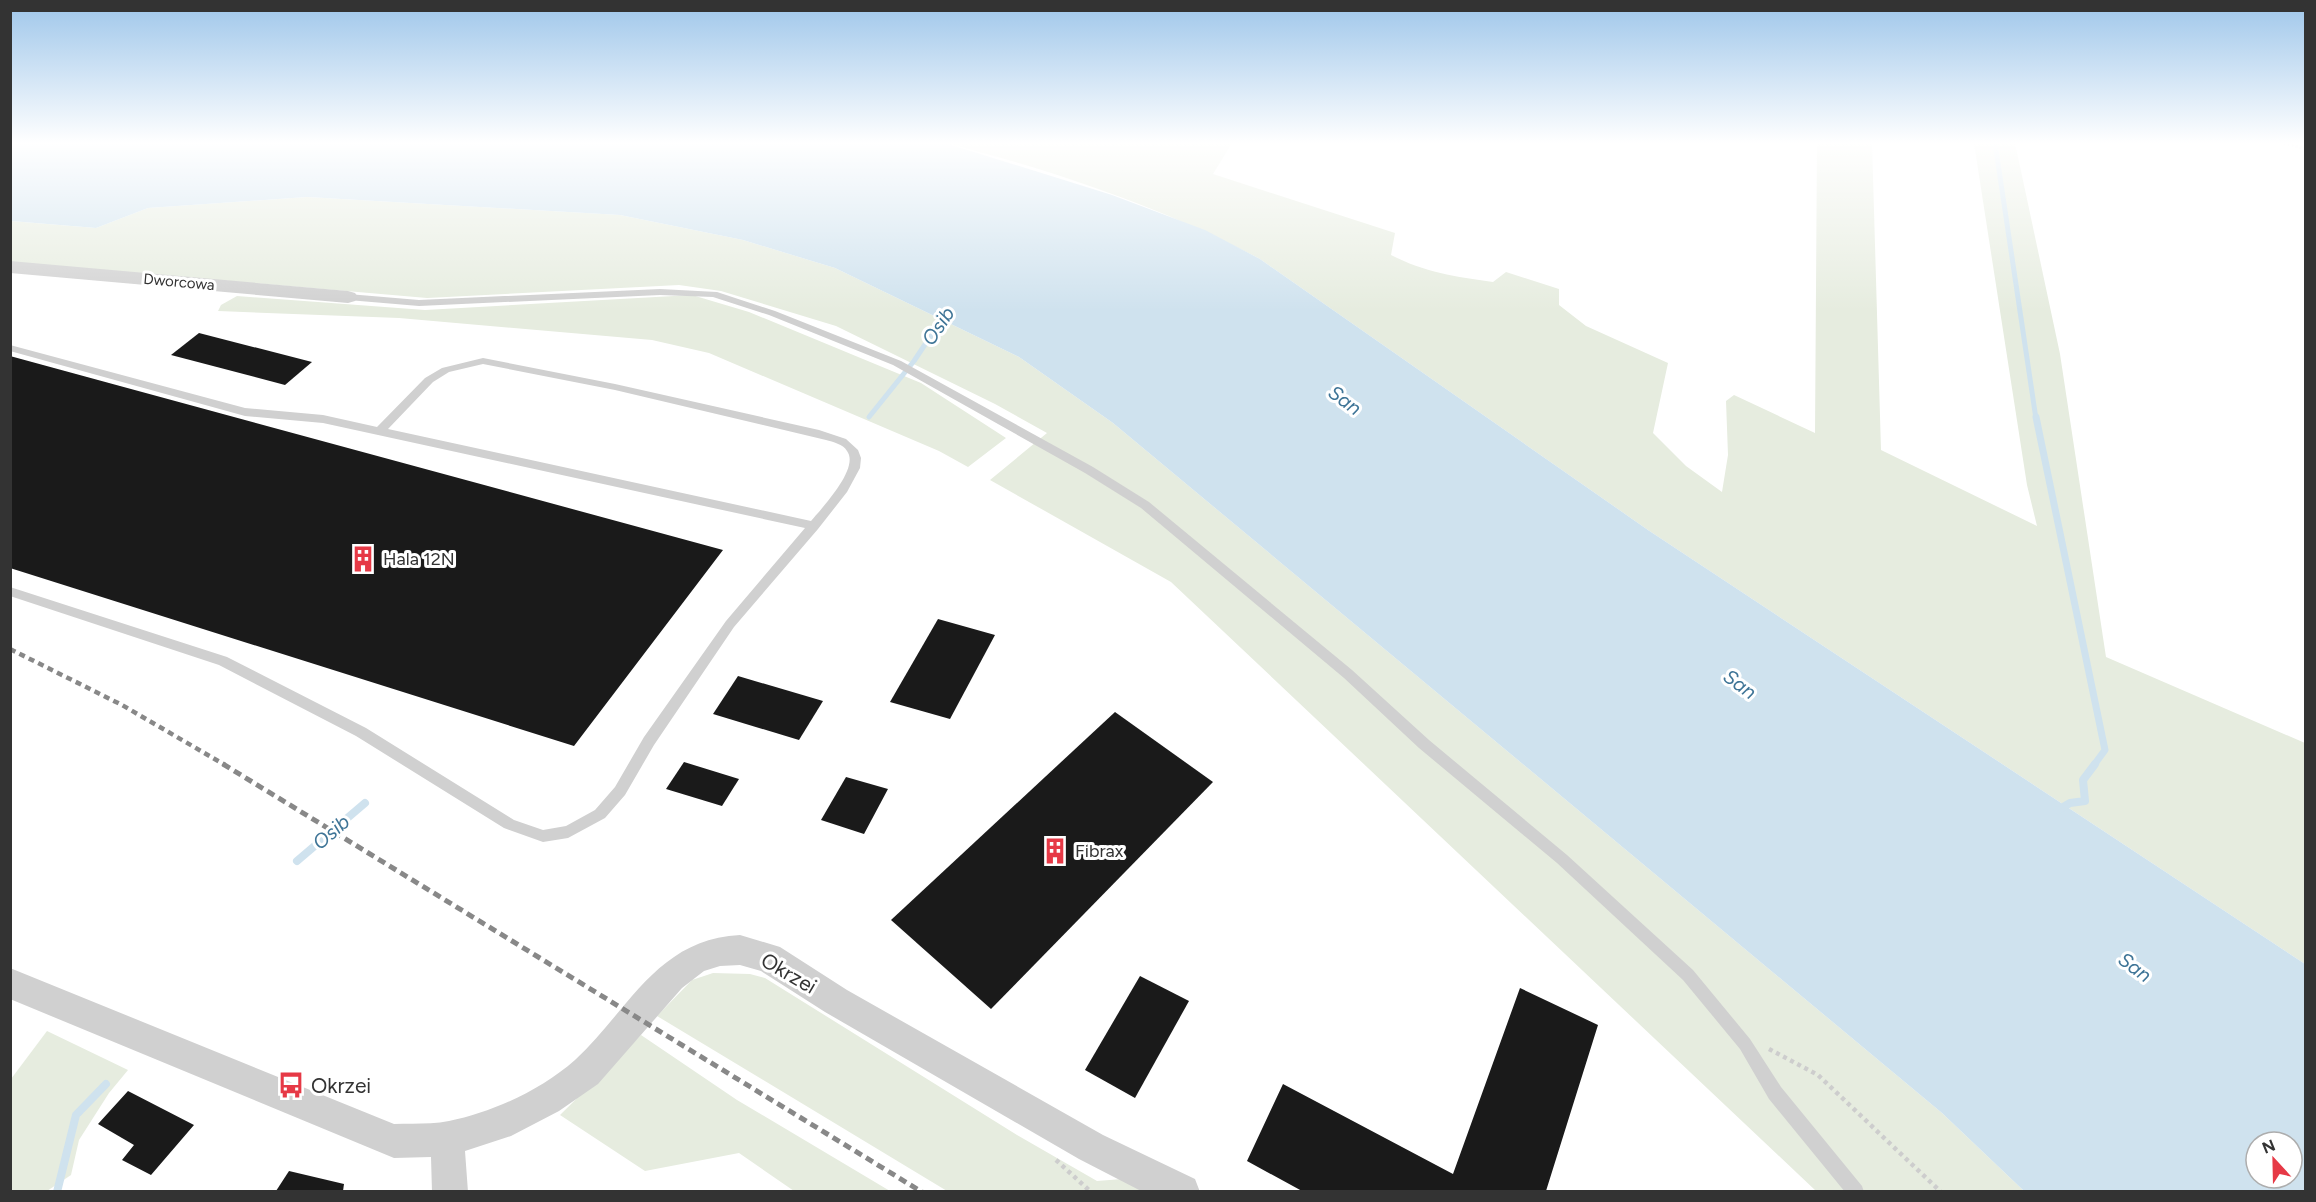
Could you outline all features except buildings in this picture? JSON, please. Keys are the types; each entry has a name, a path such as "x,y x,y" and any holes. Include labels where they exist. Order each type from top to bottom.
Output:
{"street":[{"name":"Dworcowa","path":"10,267 348,297"},
{"name":"Okrzei","path":"10,983 394,1141 447,1139 499,1124 547,1099 586,1072 671,977 694,960 720,951 740,950 769,958 836,1001 1091,1148 1182,1191"},
{"path":"447,1139 450,1191"}],"lane":[{"path":"348,297 419,303 692,291 714,294 772,313 897,363 1074,461 1145,505 1348,674 1424,744 1562,859 1688,975 1745,1044 1775,1093 1856,1191"},
{"path":"10,348 245,412 322,419 814,526"},
{"path":"10,591 223,661 361,732 509,824 543,836 568,832 600,814 620,791 649,741 730,624 814,526 853,474 856,459 852,448 838,440 819,434 615,387 503,363 483,361 467,363 446,370 429,380 380,431"}],"path":[{"path":"1745,1044 1773,1049 1818,1075 1941,1191"}],"shaded area":[{"path":"277,199 343,199 620,215 743,240 835,268 1019,357 1113,423 1942,1113 2024,1191 1816,1191 1171,582 990,480 1047,433 995,404 836,326 721,291 679,285 427,298 11,262 10,221 96,228 148,208"},
{"path":"1125,199 1290,199 1395,233 1391,255 1416,266 1440,273 1493,282 1506,272 1559,289 1559,305 1586,326 1668,363 1653,433 1686,466 1722,492 1728,455 1726,401 1734,395 1815,433 1817,199 1874,199 1881,450 2037,526 2027,485 1983,199 2027,199 2060,354 2106,657 2305,743 2305,964 1648,530 1260,259 1223,240"},
{"path":"692,295 749,312 921,383 1006,438 968,467 939,451 709,353 652,340 399,318 218,311 221,305 237,296 425,310"},
{"path":"713,973 750,974 765,978 1017,1135 1097,1181 1135,1178 1156,1191 947,1191 657,1016 692,980"},
{"path":"47,1031 128,1070 109,1093 79,1140 71,1175 47,1191 11,1191 11,1079"},
{"path":"641,1035 737,1100 890,1191 794,1191 739,1153 645,1171 560,1115"}],"water":[{"path":"11,199 277,199 148,208 96,228 11,221"},
{"name":"San","path":"343,199 1123,199 1205,230 1260,259 1648,530 2305,964 2305,1191 2024,1191 1942,1113 1113,423 1019,357 835,268 743,240 620,215"}],"waterway":[{"path":"2003,199 2036,419"},
{"name":"Osib","path":"869,417 914,361 946,313"},
{"path":"2036,417 2105,750 2094,765"},
{"path":"2058,810 2070,803 2085,801 2083,780 2095,764"},
{"name":"Osib","path":"297,861 365,803"},
{"name":"Osib","path":"57,1192 76,1115 106,1084"}],"railway":[{"path":"10,649 122,705 225,765"},
{"path":"223,764 922,1192"}],"place":[{"name":"Hala 12N","path":"363,559"},
{"name":"Fibrax","path":"1055,851"},
{"name":"Okrzei","path":"291,1085"}]}
